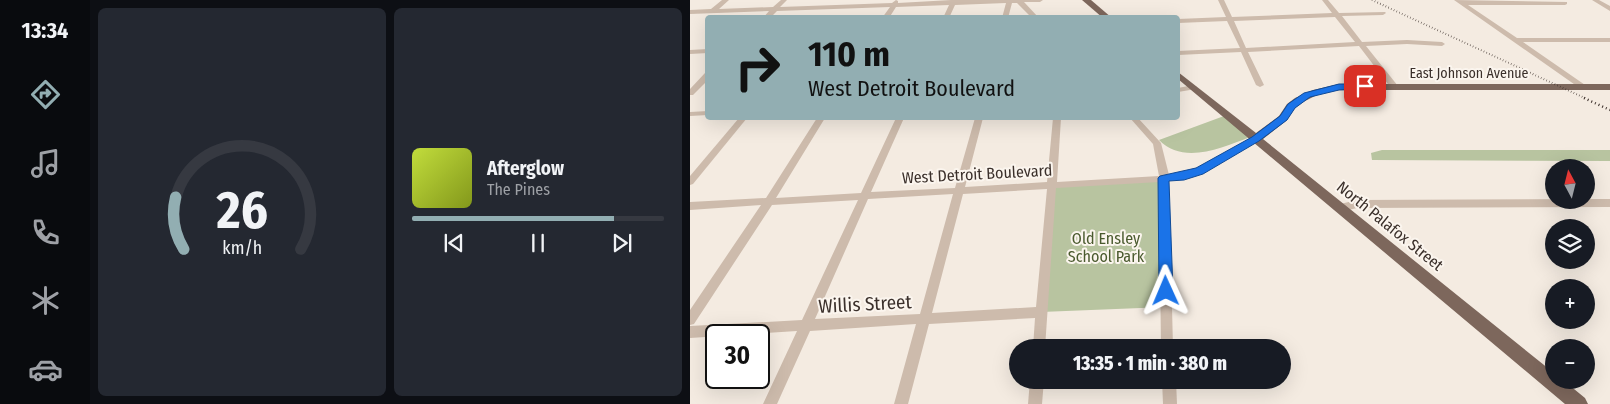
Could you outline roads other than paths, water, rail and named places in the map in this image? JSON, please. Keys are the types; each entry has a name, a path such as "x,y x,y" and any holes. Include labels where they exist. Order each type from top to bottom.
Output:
{"main road":[{"path":"1086,0 1104,15"},
{"name":"North Palafox Street","path":"1180,77 1579,404"},
{"name":"East Johnson Avenue","path":"1256,139 1283,118 1291,106 1307,95 1339,87 1610,87"}],"street":[{"path":"712,12 726,0"},
{"path":"769,15 784,0"},
{"path":"829,13 840,0"},
{"path":"1007,15 1010,0"},
{"path":"1019,0 1033,15"},
{"path":"690,12 834,7 895,2 1040,0"},
{"path":"1221,0 1260,86"},
{"path":"1325,0 1394,86"},
{"path":"1595,0 1610,9"},
{"path":"947,15 953,1"},
{"path":"1459,1 1565,4"},
{"path":"1459,1 1584,87"},
{"path":"887,15 895,2"},
{"path":"1180,21 1384,13"},
{"path":"1514,40 1610,40"},
{"path":"1180,53 1407,42 1442,44"},
{"path":"690,52 705,52"},
{"path":"690,93 705,79"},
{"path":"1180,90 1192,87"},
{"path":"690,114 705,113"},
{"path":"690,182 741,120"},
{"path":"690,320 820,120"},
{"path":"770,404 899,120"},
{"path":"901,404 978,120"},
{"path":"1040,339 1057,120"},
{"path":"1136,120 1160,149 1164,178 1167,339"},
{"name":"West Detroit Boulevard","path":"690,206 1184,176 1200,171 1256,139"},
{"path":"1340,208 1357,204 1610,204"},
{"name":"Willis Street","path":"690,332 924,319 969,314 1041,312"},
{"path":"1035,404 1036,389"},
{"path":"1169,389 1170,404"}],"railway":[{"path":"1372,0 1587,99"},
{"path":"1584,98 1610,110"}],"park label":[{"name":"Old Ensley School Park","path":"1106,247"}]}
